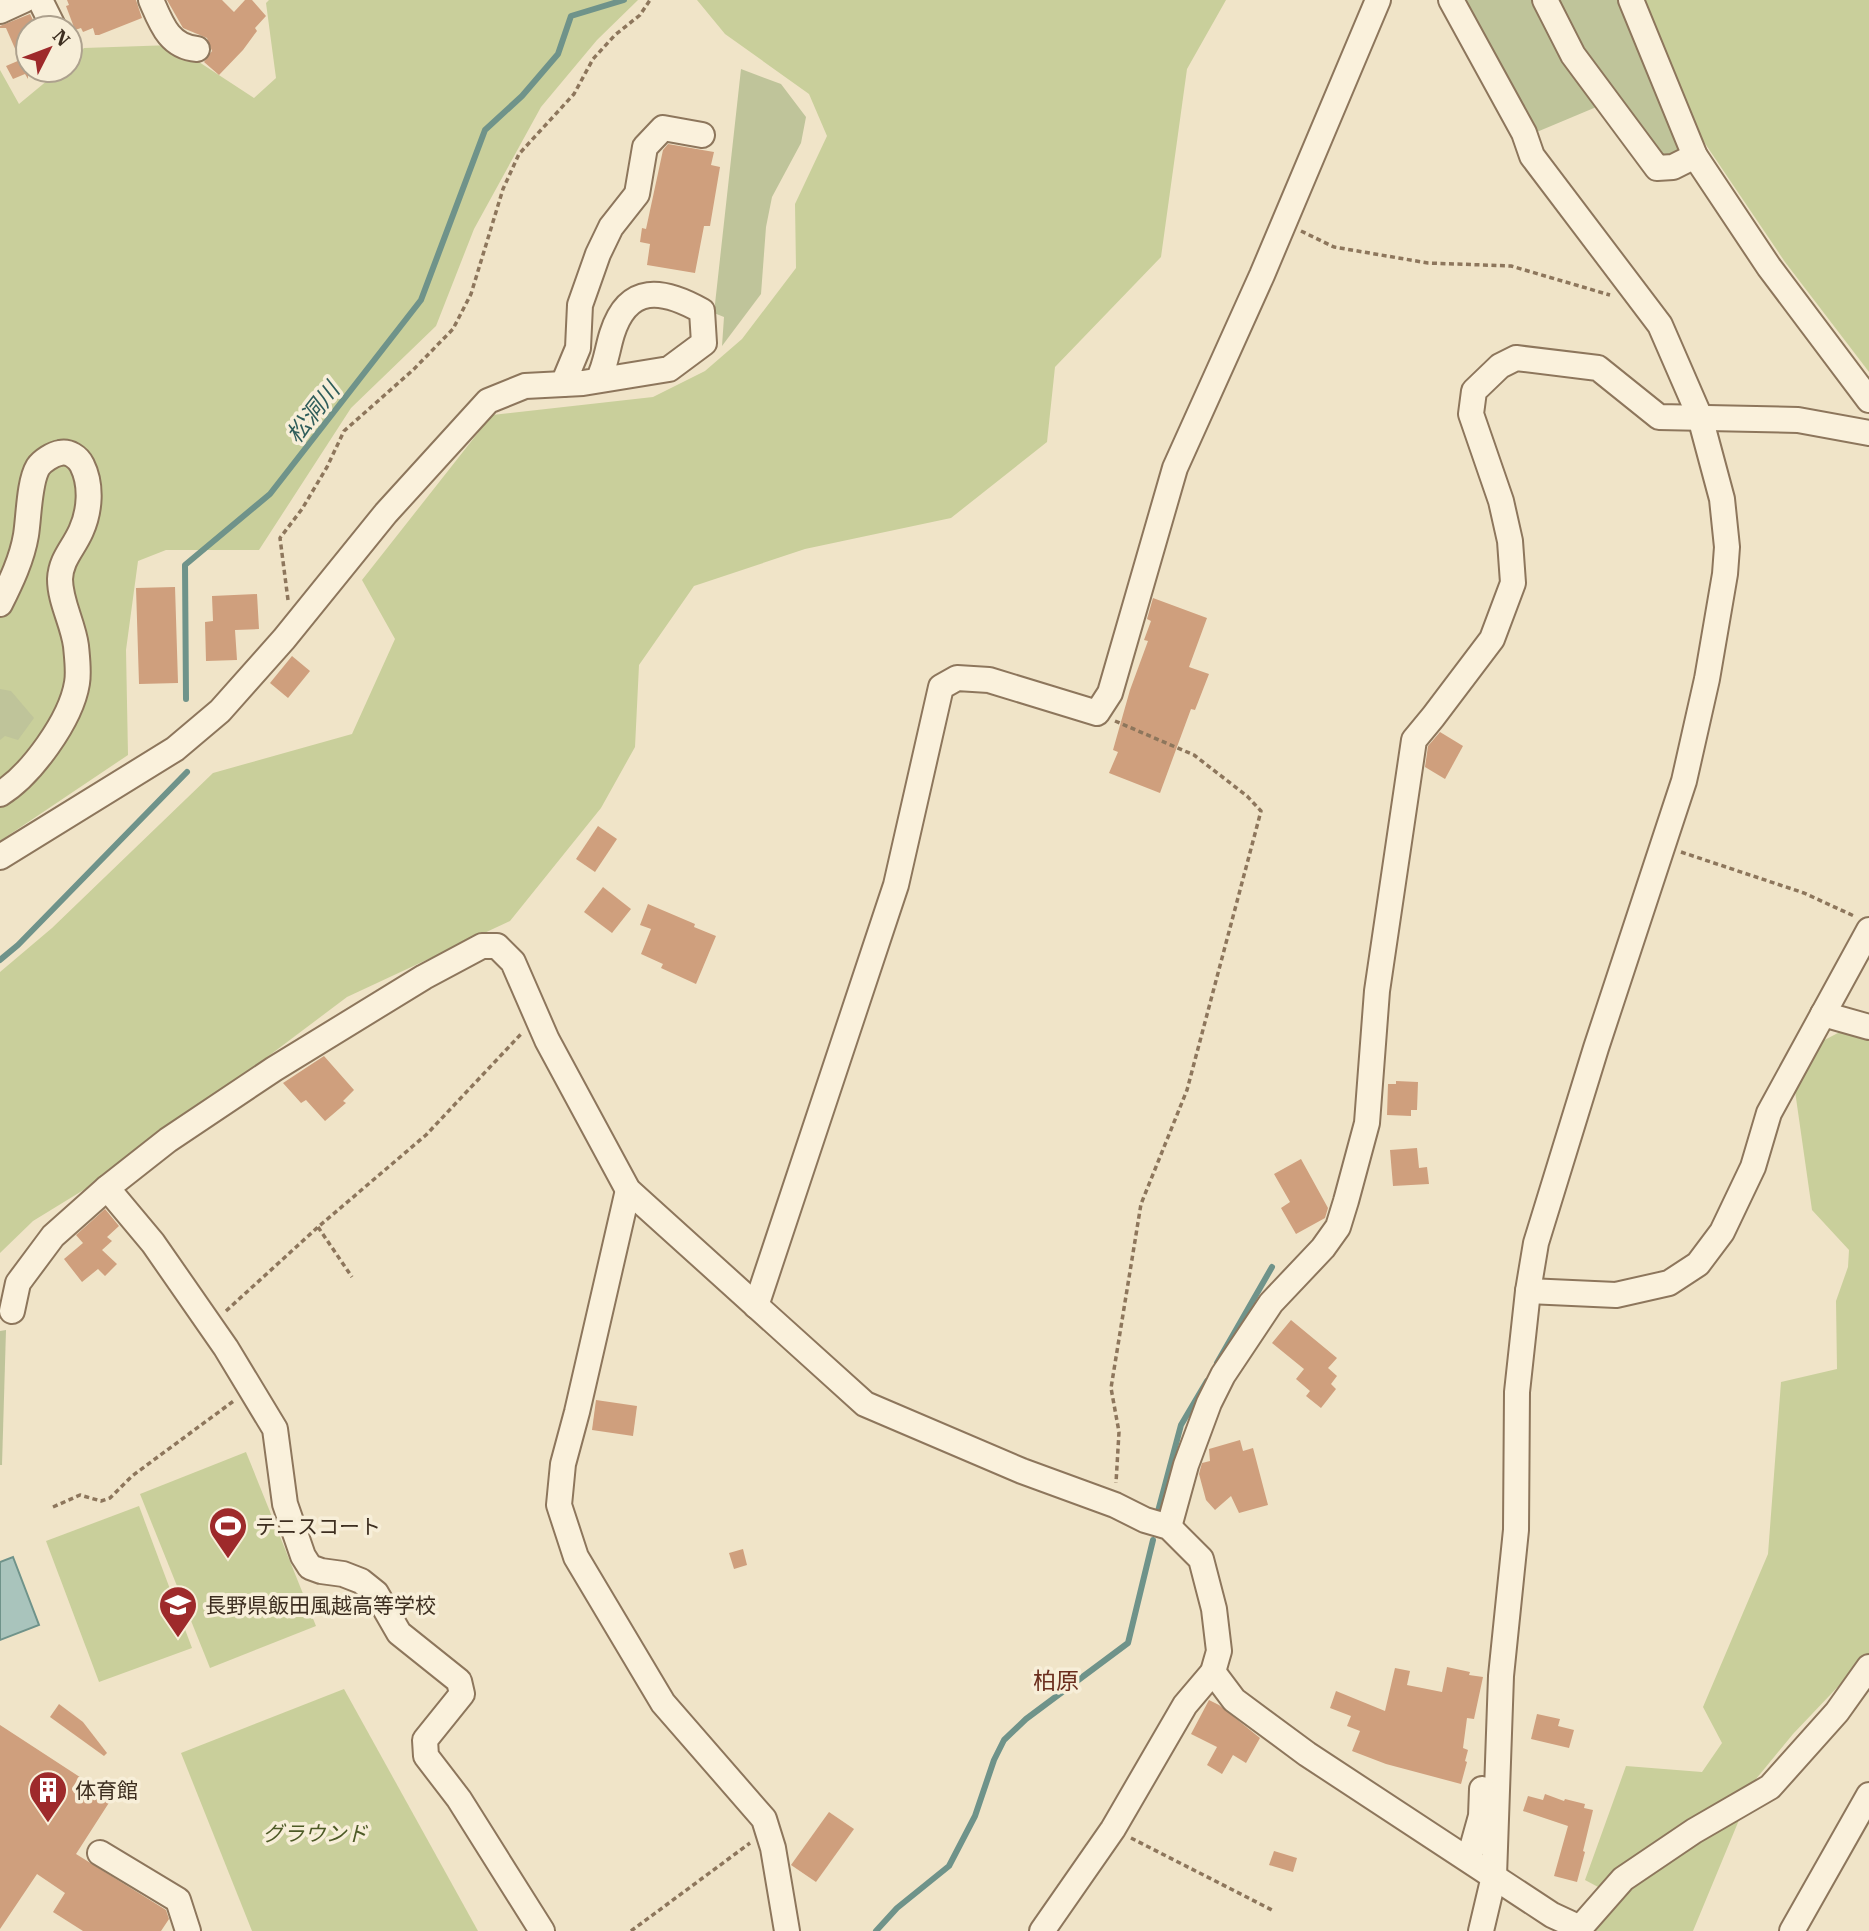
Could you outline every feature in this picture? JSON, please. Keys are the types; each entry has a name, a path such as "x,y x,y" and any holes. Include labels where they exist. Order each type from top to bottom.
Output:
{"street":[{"path":"0,11 24,0"},
{"path":"151,0 162,26 175,41 183,48 198,49"},
{"path":"756,1306 896,885 941,687 957,678 989,680 1097,713 1110,693 1175,468 1284,223 1378,0"},
{"path":"1451,0 1524,133 1532,156 1660,325 1700,417 1722,499 1727,547 1707,679 1684,781 1539,1230 1528,1291 1517,1392 1516,1530 1501,1676 1494,1876 1481,1931"},
{"path":"1545,0 1573,55 1657,168 1673,167 1695,156"},
{"path":"1631,0 1695,156 1769,267 1869,400"},
{"path":"581,383 578,348 580,305 611,227 636,194 645,147 663,128 702,135"},
{"path":"0,857 175,749 220,711 394,503 488,401 525,386 581,383 669,369 704,343 702,311 682,299 644,294 626,306 612,333 606,365 581,383"},
{"path":"1168,1527 1186,1465 1209,1403 1223,1375 1271,1303 1323,1248 1338,1227 1367,1123 1377,991 1414,740 1492,639 1513,583 1510,541 1501,501 1471,414 1474,391 1500,366 1516,358 1598,368 1658,417 1798,420 1869,433"},
{"path":"0,604 12,581 26,538 38,466 61,452 71,454 79,460 89,485 89,504 82,531 63,560 60,579 75,641 77,683 66,714 42,752 16,784 0,794"},
{"path":"1528,1291 1616,1295 1669,1283 1698,1264 1722,1232 1753,1167 1769,1113 1823,1014 1864,924"},
{"path":"12,1311 18,1283 53,1236 107,1188 168,1140 274,1069 424,977 482,946 497,946 513,962 547,1040 628,1190 865,1404 1022,1471 1168,1527 1201,1559 1214,1609 1219,1651 1213,1672 1185,1705 1113,1829 1042,1931"},
{"path":"1823,1014 1869,1027"},
{"path":"107,1188 153,1243 211,1326 275,1429 285,1504 303,1556 310,1567 343,1574 361,1581 376,1592 399,1633 459,1681 462,1694 425,1740 426,1756 459,1799 542,1931"},
{"path":"628,1190 563,1464 559,1505 576,1557 663,1703 764,1819 773,1848 787,1931"},
{"path":"1213,1672 1234,1700 1307,1755 1552,1915 1580,1928 1623,1879 1694,1831 1770,1787 1837,1712 1869,1667"},
{"path":"1469,1859 1480,1816 1486,1726"},
{"path":"1792,1931 1869,1795"},
{"path":"100,1853 178,1900 188,1931"}],"path":[{"path":"291,629 280,538 302,509 344,431 413,370 453,330 471,293 503,189 519,154 574,94 593,59 615,35 640,15 650,0"},
{"path":"1284,223 1334,247 1428,263 1511,267 1645,306"},
{"path":"1097,713 1194,755 1247,796 1261,811 1187,1090 1141,1205 1111,1388 1119,1432 1115,1505"},
{"path":"1662,846 1804,893 1864,924"},
{"path":"211,1326 318,1227 426,1135 525,1031 535,1012"},
{"path":"318,1227 352,1277"},
{"path":"53,1507 80,1495 101,1501 110,1498 132,1476 250,1388"},
{"path":"1113,1829 1272,1910"},
{"path":"631,1931 767,1830"}],"green space":[{"path":"269,0 638,0 597,40 541,107 474,229 436,326 351,408 259,550 166,550 138,561 126,650 128,755 0,841 0,70 19,104 43,84 84,84 84,48 173,45 254,98 276,78 266,3"},
{"path":"697,0 1226,0 1187,69 1161,257 1055,367 1047,442 951,518 805,549 694,586 639,665 635,747 601,808 510,921 347,997 121,1167 33,1221 0,1253 0,972 52,928 213,773 352,734 395,639 362,580 492,415 653,397 705,371 742,339 796,268 795,204 827,136 809,94 725,34"},
{"path":"1458,0 1621,0 1684,147 1664,161 1613,100 1532,134"},
{"path":"1639,0 1869,0 1869,372 1785,262 1702,139"},
{"path":"741,69 781,84 806,117 801,143 772,197 766,227 761,294 722,346 724,317 714,313"},
{"path":"0,689 11,691 34,718 18,740 5,736 0,740"},
{"path":"1869,1023 1869,1654 1793,1734 1756,1779 1693,1931 1595,1931 1615,1896 1585,1880 1626,1766 1702,1772 1722,1743 1703,1707 1768,1554 1781,1382 1837,1369 1836,1301 1848,1267 1849,1250 1812,1210 1794,1084 1815,1045 1855,1024"},
{"path":"6,1330 2,1465 0,1465 0,1331"},
{"name":"テニスコート","path":"246,1452 316,1626 210,1668 140,1494"},
{"path":"139,1506 192,1648 99,1682 46,1541"},
{"name":"グラウンド","path":"344,1689 478,1931 252,1931 181,1753"}],"water":[{"path":"13,1557 39,1625 0,1640 0,1562"}],"building":[{"path":"67,0 136,0 142,18 95,35 93,28 84,32 84,14 69,14 66,6 69,5"},
{"path":"167,0 222,0 234,12 245,0 252,0 266,16 255,28 257,31 243,50 219,75 204,62 212,51 207,38 183,28"},
{"path":"14,20 14,46 6,28 0,26"},
{"path":"14,63 14,79 13,79 6,66"},
{"path":"668,144 714,152 711,165 720,167 710,226 704,226 695,273 647,265 650,244 640,242 642,228 646,229 663,150"},
{"path":"175,587 178,683 139,684 136,588"},
{"path":"257,594 259,629 235,630 237,660 206,661 205,622 213,621 212,596"},
{"path":"1153,598 1207,618 1189,667 1209,674 1195,710 1191,709 1160,793 1109,773 1118,752 1113,750 1130,690 1148,641 1144,640 1151,621 1147,619"},
{"path":"292,656 310,671 288,698 270,683"},
{"path":"1440,732 1463,746 1445,779 1425,767 1428,746"},
{"path":"598,826 617,839 595,872 576,859"},
{"path":"603,887 631,909 612,933 584,912"},
{"path":"648,904 716,936 696,984 661,968 663,964 641,954 651,929 640,925"},
{"path":"324,1056 354,1090 343,1101 346,1103 325,1121 306,1100 301,1103 283,1083"},
{"path":"1396,1081 1418,1082 1417,1110 1411,1110 1411,1116 1387,1115 1388,1084 1396,1084"},
{"path":"1417,1148 1419,1168 1427,1167 1429,1184 1393,1186 1390,1150"},
{"path":"1301,1159 1328,1208 1325,1218 1296,1234 1281,1208 1290,1202 1274,1174"},
{"path":"105,1209 119,1226 107,1237 112,1241 102,1250 117,1264 105,1276 98,1269 82,1282 64,1259 83,1243 76,1235"},
{"path":"1291,1320 1337,1358 1328,1368 1337,1376 1331,1384 1336,1389 1321,1408 1306,1396 1310,1391 1296,1379 1304,1369 1272,1343"},
{"path":"596,1400 637,1406 633,1436 592,1430"},
{"path":"1240,1440 1243,1451 1253,1448 1268,1505 1239,1513 1231,1496 1215,1510 1206,1500 1199,1474 1202,1463 1210,1461 1209,1449"},
{"path":"743,1549 747,1565 734,1569 729,1553"},
{"path":"1447,1667 1483,1677 1474,1719 1467,1718 1463,1748 1468,1750 1467,1762 1461,1784 1386,1764 1352,1751 1360,1731 1347,1726 1351,1716 1330,1708 1336,1691 1385,1711 1395,1668 1410,1671 1407,1685 1442,1692"},
{"path":"1209,1700 1260,1738 1246,1763 1233,1755 1222,1774 1207,1765 1217,1747 1191,1734"},
{"path":"59,1704 83,1722 107,1753 104,1756 50,1717"},
{"path":"1537,1714 1560,1719 1558,1726 1574,1730 1569,1748 1531,1739"},
{"name":"体育館","path":"0,1725 112,1798 76,1854 166,1910 169,1919 161,1931 83,1931 53,1912 65,1893 37,1874 0,1929"},
{"path":"1545,1794 1564,1801 1565,1799 1585,1804 1584,1808 1593,1810 1577,1882 1554,1876 1568,1826 1523,1811 1528,1796 1543,1800"},
{"path":"829,1812 854,1829 816,1882 791,1865"},
{"path":"1274,1851 1297,1858 1293,1872 1269,1865"}],"waterway":[{"name":"松洞川","path":"186,699 185,565 270,494 421,300 485,130 522,96 558,54 571,16 624,0"},
{"name":"松洞川","path":"0,960 18,945 187,772"},
{"path":"1217,1363 1272,1267"},
{"path":"1157,1515 1181,1425 1207,1381"},
{"path":"876,1931 897,1908 949,1866 975,1816 994,1760 1004,1740 1026,1719 1128,1643 1153,1540"}],"place":[{"name":"テニスコート","path":"228,1560"},
{"name":"長野県飯田風越高等学校","path":"178,1639"},
{"name":"体育館","path":"48,1824"}],"district":[{"name":"柏原","path":"1056,1680"}]}
